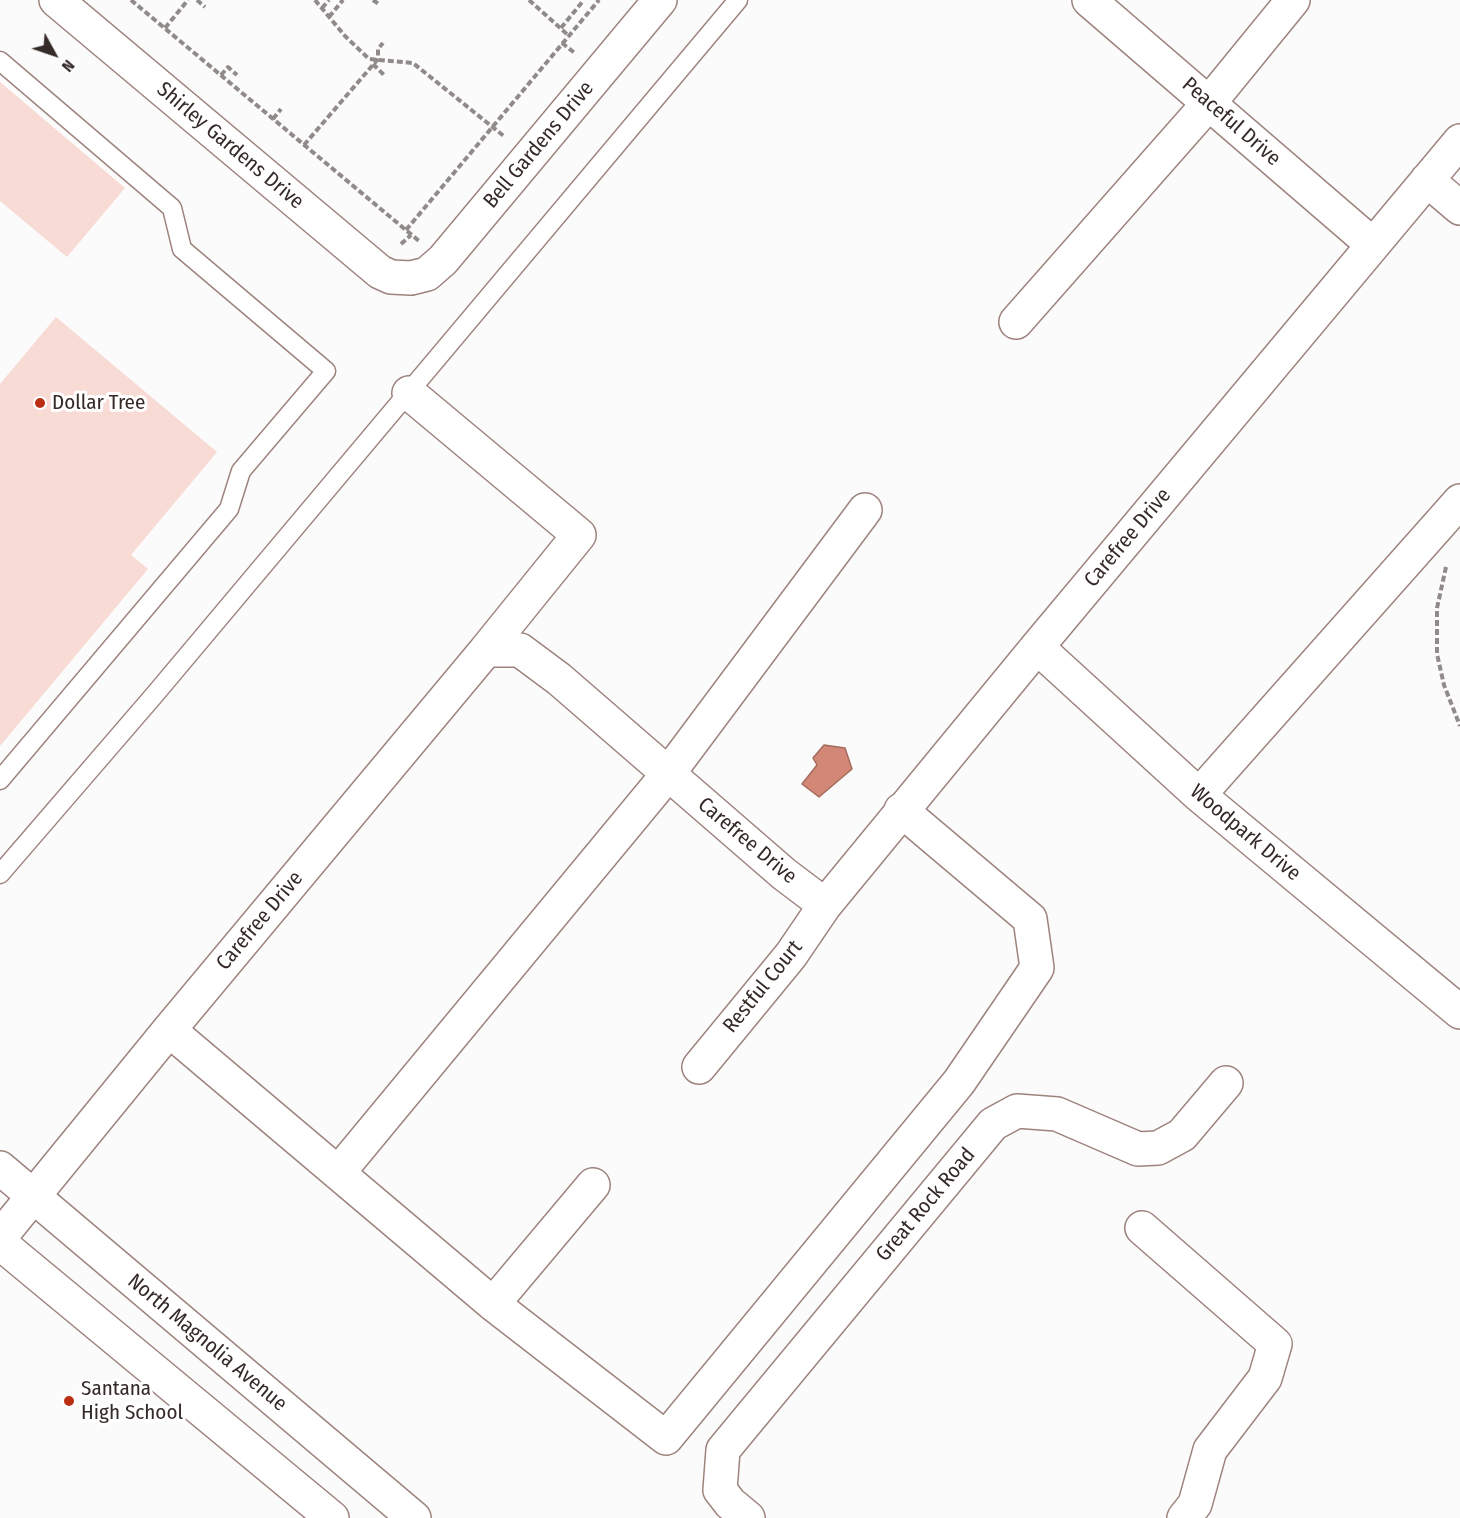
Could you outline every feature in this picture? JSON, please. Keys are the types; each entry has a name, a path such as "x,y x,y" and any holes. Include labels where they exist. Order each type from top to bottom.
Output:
{"street":[{"name":"Shirley Gardens Drive","path":"56,0 380,272 392,277 411,278"},
{"name":"Bell Gardens Drive","path":"411,278 427,274 443,260 660,0"},
{"name":"Peaceful Drive","path":"1089,0 1372,244"},
{"path":"1016,322 1209,103 1293,0"},
{"name":"Carefree Drive","path":"0,1237 169,1030 486,650 520,650 559,679 784,874 825,904 1037,646 1460,141"},
{"path":"1427,180 1460,208"},
{"path":"409,393 579,535 486,650"},
{"path":"1199,795 1460,501"},
{"path":"338,1173 668,774 865,510"},
{"name":"Woodpark Drive","path":"1037,646 1199,795 1460,1012"},
{"path":"169,1030 493,1304 666,1438 959,1082 1037,968 1030,919 901,810"},
{"name":"Restful Court","path":"699,1067 792,955 825,904"},
{"name":"Great Rock Road","path":"739,1511 720,1490 723,1450 993,1124 1017,1111 1057,1114 1138,1149 1158,1148 1182,1135 1226,1083"},
{"name":"North Magnolia Avenue","path":"0,1168 414,1518"},
{"path":"493,1304 593,1185"},
{"path":"1142,1228 1275,1344 1265,1378 1210,1450 1195,1504 1184,1518"},
{"path":"0,1243 332,1518"}],"lane":[{"path":"0,874 409,393 738,0"},
{"path":"0,61 172,208 182,249 326,371 241,471 229,509 0,780"}],"path":[{"path":"131,0 425,246"},
{"path":"165,28 188,0"},
{"path":"197,0 205,7"},
{"path":"315,0 345,36 369,58 413,63 508,139"},
{"path":"322,8 329,0"},
{"path":"329,17 343,0"},
{"path":"374,0 380,5"},
{"path":"529,0 569,36"},
{"path":"406,230 599,0"},
{"path":"561,28 583,1"},
{"path":"378,60 378,49 383,43"},
{"path":"304,145 378,60"},
{"path":"373,64 385,76"},
{"path":"221,75 228,67 237,75"},
{"path":"273,119 281,109"},
{"path":"1446,564 1437,608 1437,654 1444,685 1460,726"}],"shaded area":[{"path":"824,745 845,748 852,769 819,797 802,784 817,765 813,758"}],"building":[{"path":"0,82 125,188 67,257 0,201"},
{"path":"56,317 217,452 131,555 148,569 0,746 0,384"}],"place":[{"name":"Dollar Tree","path":"40,403"},
{"name":"Santana High School","path":"69,1401"}]}
